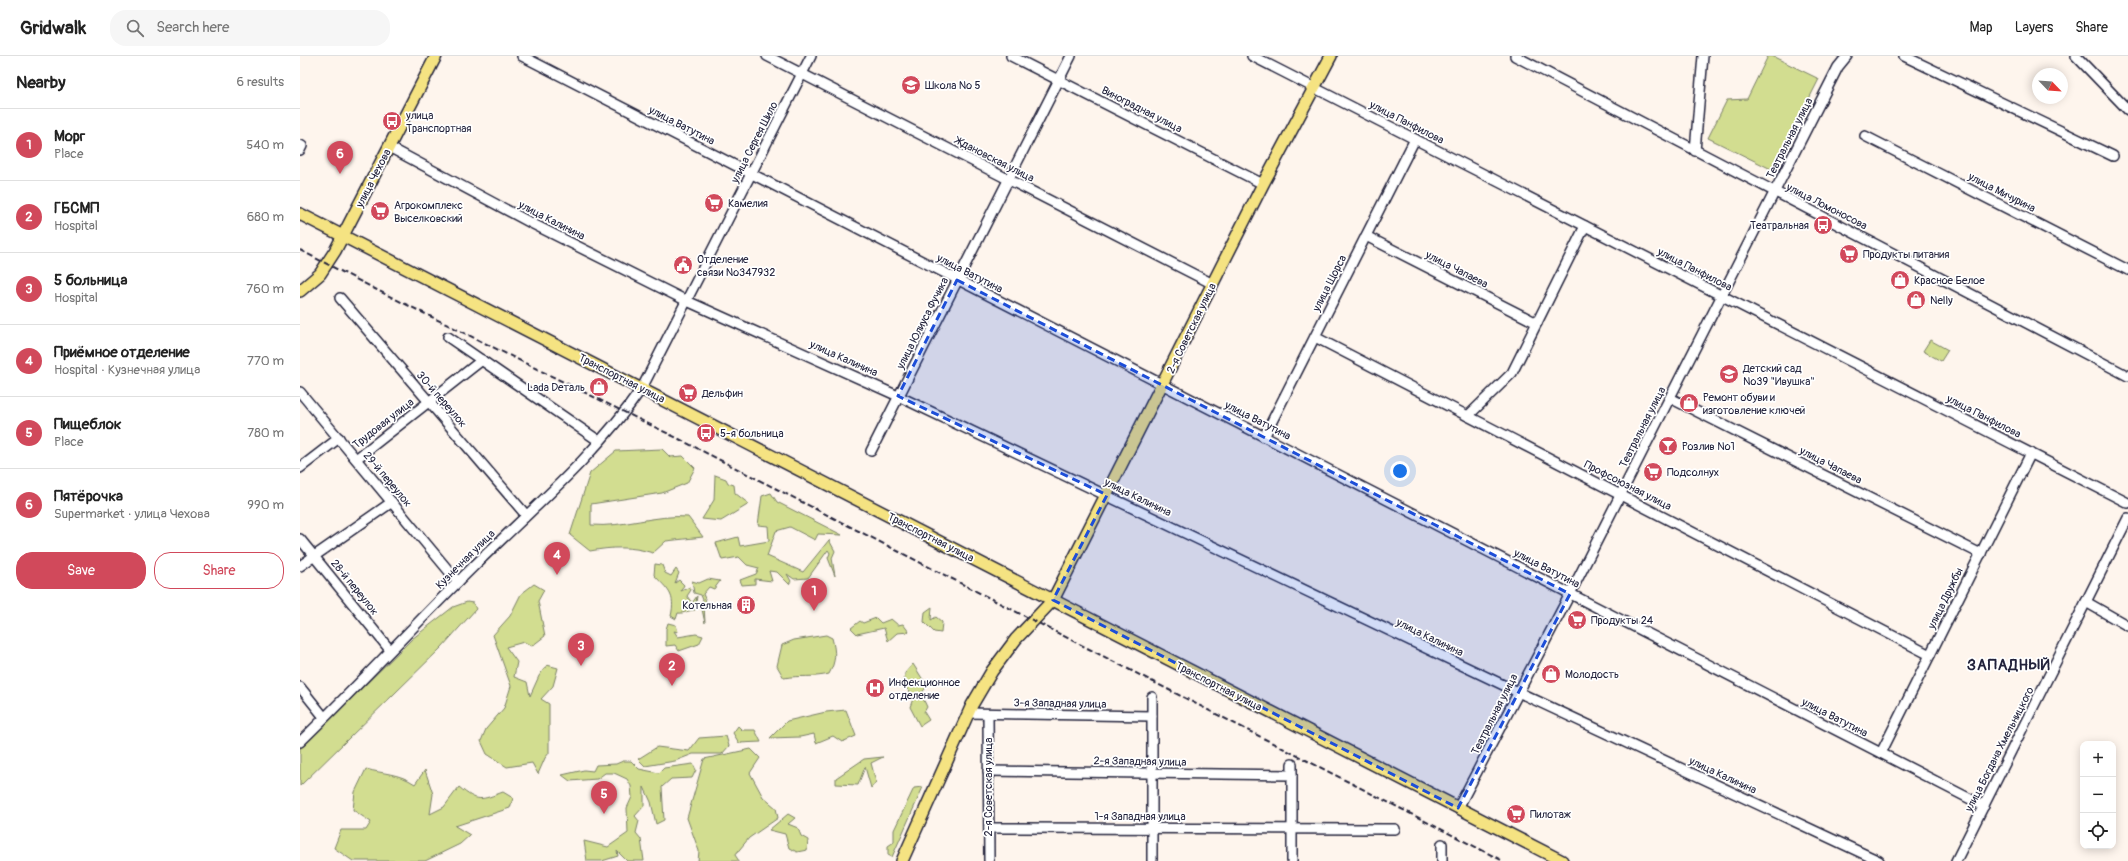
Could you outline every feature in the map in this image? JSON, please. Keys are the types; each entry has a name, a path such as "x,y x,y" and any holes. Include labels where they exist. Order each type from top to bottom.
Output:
{"main road":[{"name":"улица Чехова","path":"300,292 320,274 343,237 436,56"},
{"name":"2-я Советская улица","path":"902,861 968,713 996,666 1016,639 1053,600 1163,385 1262,184 1331,56"},
{"name":"Транспортная улица","path":"300,214 1562,861"}],"street":[{"name":"улица Ватутина","path":"522,56 1984,806"},
{"name":"Ждановская улица","path":"767,56 1213,284"},
{"name":"улица Сергея Шило","path":"642,388 812,56"},
{"name":"Виноградная улица","path":"1010,56 1262,184"},
{"name":"улица Юлиуса Фучика","path":"871,451 1071,56"},
{"name":"улица Панфилова","path":"1252,56 2128,503"},
{"name":"улица Ломоносова","path":"1515,56 2128,376"},
{"path":"1695,150 1703,56"},
{"name":"Театральная улица","path":"1458,808 1621,495 1838,67 1847,56"},
{"path":"1904,56 2113,156"},
{"path":"2076,56 2128,110"},
{"name":"улица Мичурина","path":"1865,136 2128,270"},
{"name":"улица Щорса","path":"1264,437 1415,139"},
{"path":"300,145 302,146 300,150"},
{"name":"улица Калинина","path":"389,147 531,223 687,301 898,396 1518,692 1879,861"},
{"path":"1468,416 1512,373 1585,226"},
{"name":"улица Чапаева","path":"1366,236 1537,323"},
{"name":"30-й переулок","path":"340,298 526,515"},
{"path":"448,337 599,441"},
{"name":"Профсоюзная улица","path":"1315,337 1930,655"},
{"name":"Трудовая улица","path":"356,460 482,360"},
{"name":"Кузнечная улица","path":"300,742 390,650 614,427 642,388"},
{"name":"29-й переулок","path":"300,392 458,582"},
{"name":"улица Чапаева","path":"1670,398 1981,554"},
{"name":"Трудовая улица","path":"300,468 339,438"},
{"name":"улица Дружбы","path":"1881,753 2031,453"},
{"path":"300,566 392,502"},
{"name":"улица Богдана Хмельницкого","path":"1956,861 2128,518"},
{"name":"28-й переулок","path":"300,539 390,650"},
{"path":"2086,602 2128,626"},
{"path":"300,687 324,717"},
{"path":"1152,698 1152,861"},
{"name":"3-я Западная улица","path":"968,713 1152,716"},
{"name":"2-я Советская улица","path":"988,714 989,861"},
{"path":"1292,764 1292,861"},
{"name":"2-я Западная улица","path":"988,771 1292,775"},
{"name":"1-я Западная улица","path":"988,828 1395,829"},
{"path":"1442,844 1442,861"}],"highlighted area":[{"path":"957,280 1570,594 1458,808 1053,600 1107,495 898,396"}],"green space":[{"path":"1768,56 1772,56 1819,79 1773,170 1708,138 1727,100 1747,99"},
{"path":"1930,340 1948,350 1941,361 1923,351"},
{"path":"662,449 670,457 683,456 695,468 687,483 662,493 591,504 591,525 615,525 664,517 688,517 703,537 666,541 653,553 637,549 622,548 590,551 570,535 590,473 616,451"},
{"path":"715,475 726,479 728,483 734,485 735,493 749,504 721,521 702,519 714,500"},
{"path":"771,493 777,502 842,535 818,534 815,540 790,527 776,531 767,556 803,572 829,540 835,551 832,558 835,576 828,558 830,553 828,550 808,578 794,579 787,574 791,581 789,584 777,572 769,571 772,581 755,579 755,584 742,585 740,580 756,574 759,568 747,565 739,557 722,560 716,543 738,537 740,546 769,541 768,526 758,525 762,496"},
{"path":"655,564 662,565 665,573 671,576 676,569 679,573 675,583 679,580 684,585 681,591 690,587 691,590 687,596 692,603 697,596 695,610 678,613 676,619 671,616 672,597 654,575"},
{"path":"708,579 720,581 714,589 709,587 703,594 706,601 704,603 705,623 701,605 703,600 701,595 694,593 692,581 699,583"},
{"path":"534,584 544,590 538,601 545,636 532,646 524,642 506,647 517,662 514,677 527,682 530,696 539,676 547,665 558,668 553,686 541,699 549,704 549,753 545,758 538,774 532,763 507,767 487,754 481,741 486,729 504,708 511,686 493,635 510,616 521,594"},
{"path":"467,602 473,603 476,609 442,647 300,786 300,749 412,639 453,607"},
{"path":"932,607 931,620 936,617 942,622 941,633 934,632 924,622 925,612"},
{"path":"876,618 881,623 891,619 898,625 903,624 909,632 897,633 888,641 884,628 857,634 851,628 860,621 863,623"},
{"path":"668,623 676,625 678,632 674,631 678,637 696,634 703,636 699,644 679,651 675,645 666,646 666,629"},
{"path":"826,635 832,638 835,653 833,665 829,674 784,678 777,666 782,645 794,640"},
{"path":"913,664 927,686 921,694 927,707 924,712 929,720 920,726 910,707 914,696 904,686 905,673"},
{"path":"846,710 856,736 842,742 833,736 816,743 814,734 800,737 770,738 787,721 826,712"},
{"path":"738,726 742,730 755,730 761,742 739,743 733,733"},
{"path":"726,736 729,746 722,754 693,754 675,761 645,766 638,759 657,747 689,751 699,738"},
{"path":"751,749 760,758 750,773 763,797 776,808 778,818 749,838 735,855 739,861 698,861 699,851 687,818 704,759"},
{"path":"883,757 871,763 876,782 871,788 865,767 858,785 836,784 836,778 864,759"},
{"path":"623,761 631,761 639,769 659,773 664,768 693,764 696,770 692,778 671,779 662,787 664,820 656,824 651,802 644,787 644,806 635,816 639,821 636,833 641,839 644,861 627,861 617,851 618,856 602,861 587,861 584,841 608,847 628,833 627,808 632,797 631,786 627,779 614,773 605,773 597,779 570,781 562,775 584,770 593,771 596,765 616,764"},
{"path":"366,769 397,776 409,780 415,784 425,770 433,794 430,814 444,807 459,787 475,798 490,797 503,792 513,798 510,808 455,826 470,835 460,844 425,861 353,861 334,848 341,830 366,830 371,822 353,810 355,792"},
{"path":"923,787 892,857 888,855 888,846 894,842 894,830 914,788"},
{"path":"788,814 795,818 788,824 798,828 801,836 808,840 807,850 797,852 789,848 785,834 769,830"}],"railway":[{"path":"300,250 375,289 679,439 1503,861"}],"place":[{"name":"Школа № 5","path":"911,85"},
{"name":"улица Транспортная","path":"392,121"},
{"name":"Пятёрочка","path":"340,174"},
{"name":"Камелия","path":"714,203"},
{"name":"Агрокомплекс Выселковский","path":"380,211"},
{"name":"Театральная","path":"1823,225"},
{"name":"Продукты питания","path":"1849,254"},
{"name":"Отделение связи №347932","path":"683,265"},
{"name":"Красное Белое","path":"1900,280"},
{"name":"Nelly","path":"1916,300"},
{"name":"Детский сад №39 \"Ивушка\"","path":"1729,374"},
{"name":"Lada Dеталь","path":"599,387"},
{"name":"Дельфин","path":"688,393"},
{"name":"Ремонт обуви и изготовление ключей","path":"1689,403"},
{"name":"5-я больница","path":"706,433"},
{"name":"Розлив №1","path":"1668,446"},
{"name":"Подсолнух","path":"1653,472"},
{"name":"Приёмное отделение","path":"557,575"},
{"name":"Котельная","path":"746,605"},
{"name":"Морг","path":"814,611"},
{"name":"Продукты 24","path":"1577,620"},
{"name":"5 больница","path":"581,666"},
{"name":"Молодость","path":"1551,674"},
{"name":"ГБСМП","path":"672,686"},
{"name":"Инфекционное отделение","path":"875,688"},
{"name":"Пищеблок","path":"604,814"},
{"name":"Пилотаж","path":"1516,814"}],"district":[{"name":"ЗАПАДНЫЙ","path":"2009,665"}]}
